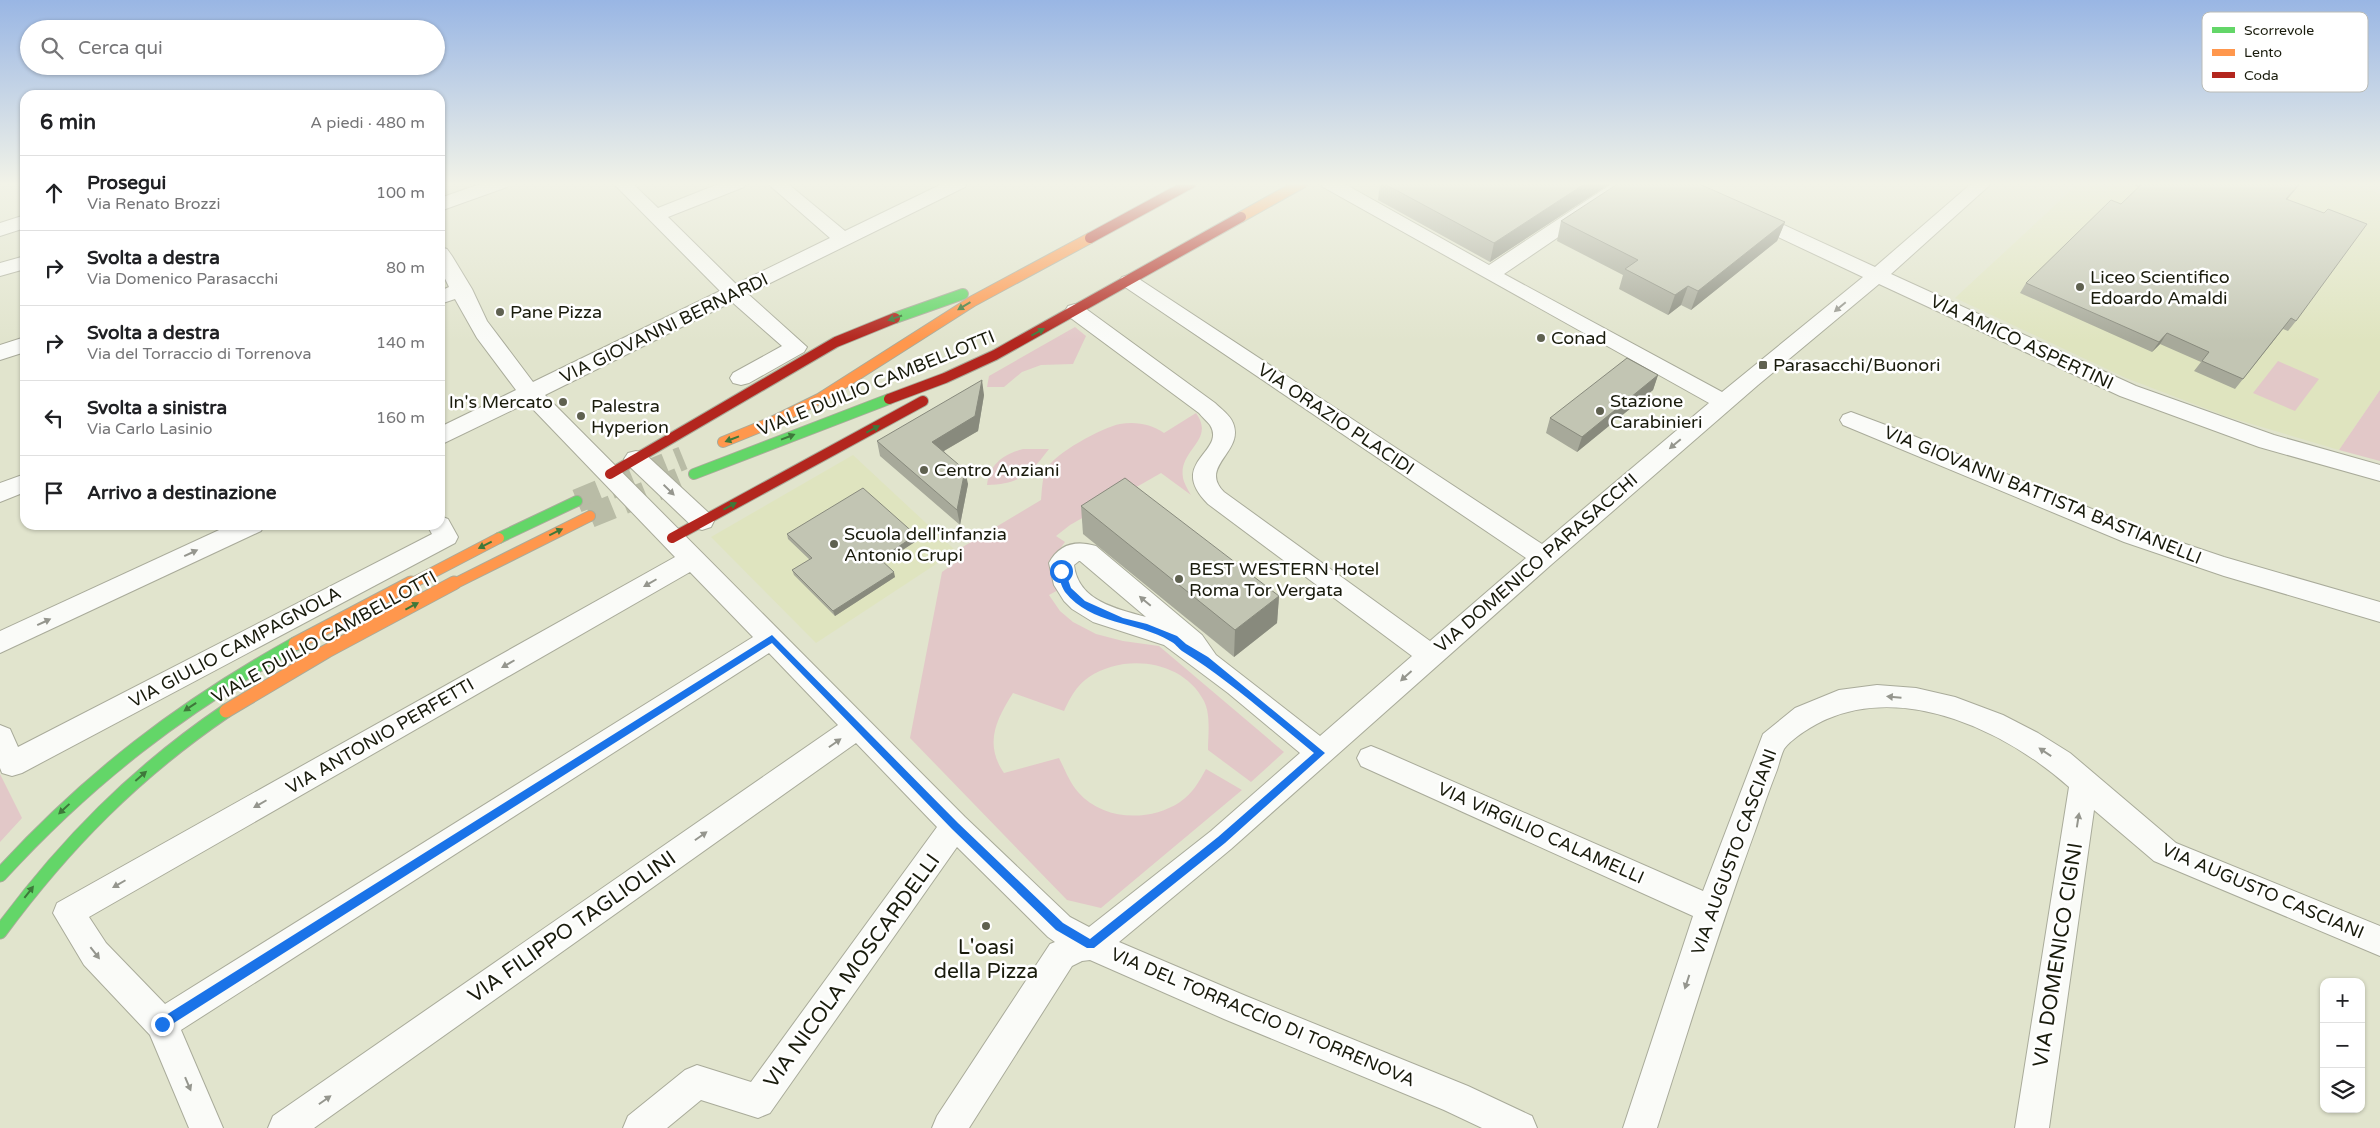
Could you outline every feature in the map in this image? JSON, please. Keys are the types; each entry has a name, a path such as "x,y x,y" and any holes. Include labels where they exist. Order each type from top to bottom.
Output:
{"main road":[{"name":"VIALE DUILIO CAMBELLOTTI","path":"710,448 772,422 819,399 864,372 962,307 1093,236"},
{"name":"VIALE DUILIO CAMBELLOTTI","path":"694,474 945,378 995,355 1209,236"},
{"path":"610,474 850,335 1023,273"},
{"path":"672,538 955,383 995,355"},
{"name":"VIALE DUILIO CAMBELLOTTI","path":"0,875 48,824 110,767 156,731 206,696 262,661 366,606 510,532 577,501"},
{"name":"VIALE DUILIO CAMBELLOTTI","path":"0,932 31,889 100,814 163,757 218,716 316,657 477,572 590,516"}],"street":[{"path":"678,236 734,293 796,346 741,378"},
{"path":"839,236 843,239"},
{"name":"VIA GIOVANNI BERNARDI","path":"445,435 531,394 849,236"},
{"path":"1423,236 1724,402"},
{"path":"1490,274 1547,236"},
{"name":"VIA AMICO ASPERTINI","path":"1791,236 2136,395 2267,441 2380,473"},
{"name":"VIA DOMENICO PARASACCHI","path":"1091,944 1221,840 1543,557 1922,236"},
{"name":"VIA DEL TORRACCIO DI TORRENOVA","path":"445,261 462,289 471,311 497,350 531,394 859,726 955,826 1059,927 1091,944 1235,1008 1456,1098 1520,1128"},
{"path":"0,270 20,264"},
{"name":"VIA ORAZIO PLACIDI","path":"1129,281 1543,557"},
{"path":"445,296 462,289"},
{"path":"1075,311 1208,408 1222,424 1224,439 1204,473 1205,486 1216,498 1430,655"},
{"path":"0,353 20,346"},
{"name":"VIA GIOVANNI BATTISTA BASTIANELLI","path":"1851,420 1923,447 2098,521 2173,550 2380,612"},
{"path":"636,459 702,522"},
{"path":"0,493 20,484"},
{"path":"0,643 241,530"},
{"name":"VIA GIULIO CAMPAGNOLA","path":"0,737 12,764 446,537 442,530"},
{"path":"1205,659 1193,642 1088,553 1072,552 1061,563 1063,578 1068,589 1082,604 1121,621 1144,627 1174,639 1183,647 1205,659 1320,753"},
{"name":"VIA ANTONIO PERFETTI","path":"162,1024 95,954 68,913 692,559"},
{"path":"206,1128 162,1024 772,638"},
{"name":"VIA AUGUSTO CASCIANI","path":"1640,1128 1711,909 1773,742 1787,726 1826,706 1868,696 1914,699 1963,710 1995,723 2044,750 2165,852 2380,941"},
{"name":"VIA FILIPPO TAGLIOLINI","path":"285,1128 859,726"},
{"name":"VIA VIRGILIO CALAMELLI","path":"1370,758 1711,909"},
{"name":"VIA DOMENICO CIGNI","path":"2032,1128 2084,782"},
{"name":"VIA NICOLA MOSCARDELLI","path":"640,1128 697,1082 758,1101 955,826"},
{"path":"949,1128 1061,955 1078,946 1091,944"}],"shaded area":[{"path":"2022,236 2380,236 2380,390 2339,450 2228,417 2126,378 1955,298"},
{"path":"1075,327 1086,336 1073,364 1041,365 1022,372 1004,387 987,387 989,376"},
{"path":"2278,361 2319,379 2295,411 2253,393"},
{"path":"2380,390 2380,461 2339,450"},
{"path":"1196,413 1201,423 1202,431 1183,468 1183,478 1191,495 1161,473 1070,525 1056,536 1065,542 1053,558 1060,589 1049,595 1060,611 1073,622 1096,634 1123,641 1159,646 1284,752 1251,782 1208,750 1208,712 1204,701 1195,687 1168,669 1152,665 1136,663 1103,669 1089,677 1077,688 1064,711 1013,693 997,723 995,732 995,752 1004,773 1059,758 1072,785 1088,802 1100,809 1127,815 1155,813 1168,809 1184,799 1192,791 1206,769 1242,790 1101,908 1067,900 910,738 942,572 962,558 956,551 1041,500 1046,470 1058,456 1079,442 1102,430 1126,423 1149,425 1164,433"},
{"path":"1023,449 1049,449 1036,465 1023,476 1008,482 987,485 991,471 999,461"},
{"name":"Scuola dell'infanzia Antonio Crupi","path":"853,455 956,551 816,643 711,537"},
{"path":"0,774 22,818 0,842"}],"building":[{"path":"1480,236 1505,236 1494,243"},
{"path":"1590,236 1768,236 1698,291 1688,286 1675,295 1625,269 1638,260"},
{"name":"Liceo Scientifico Edoardo Amaldi","path":"2075,236 2358,236 2296,321 2291,318 2243,379 2202,361 2209,352 2167,333 2159,342 2026,283"},
{"name":"Stazione Carabinieri","path":"1627,358 1658,375 1582,437 1550,418"},
{"name":"Centro Anziani","path":"982,380 975,416 932,442 965,470 957,510 877,441"},
{"path":"1125,478 1279,596 1235,630 1081,506"},
{"path":"863,488 916,535 880,559 894,572 833,611 792,570 812,558 787,534"}],"tunnel":[{"path":"577,501 683,458"},
{"path":"590,516 688,476"}],"traffic: fast":[{"path":"895,318 963,294"},
{"path":"694,474 889,399"},
{"path":"499,538 577,501"},
{"path":"0,875 66,807 137,746 213,692 295,644"},
{"path":"0,932 49,869 102,811 161,758 226,711"}],"traffic: slow":[{"path":"723,442 772,422 819,399 973,301 1090,238"},
{"path":"226,711 327,651 491,564 590,516"},
{"path":"295,644 499,538"}],"traffic: jam":[{"path":"1090,238 1094,236"},
{"path":"889,399 945,378 995,355 1208,236"},
{"path":"610,474 836,342 895,318"},
{"path":"672,538 923,401"}],"place":[{"name":"Liceo Scientifico Edoardo Amaldi","path":"2080,287"},
{"name":"Pane Pizza","path":"500,312"},
{"name":"Conad","path":"1541,338"},
{"name":"Parasacchi/Buonori","path":"1763,365"},
{"name":"In's Mercato","path":"563,402"},
{"name":"Stazione Carabinieri","path":"1600,411"},
{"name":"Palestra Hyperion","path":"581,416"},
{"name":"Centro Anziani","path":"924,470"},
{"name":"Scuola dell'infanzia Antonio Crupi","path":"834,544"},
{"name":"BEST WESTERN Hotel Roma Tor Vergata","path":"1179,579"},
{"name":"L'oasi della Pizza","path":"986,926"}],"route":[{"path":"162,1024 772,638 955,826 1059,927 1091,944 1221,840 1320,753 1205,659 1183,647 1174,639 1144,627 1121,621 1082,604 1068,589 1061,571"}]}
